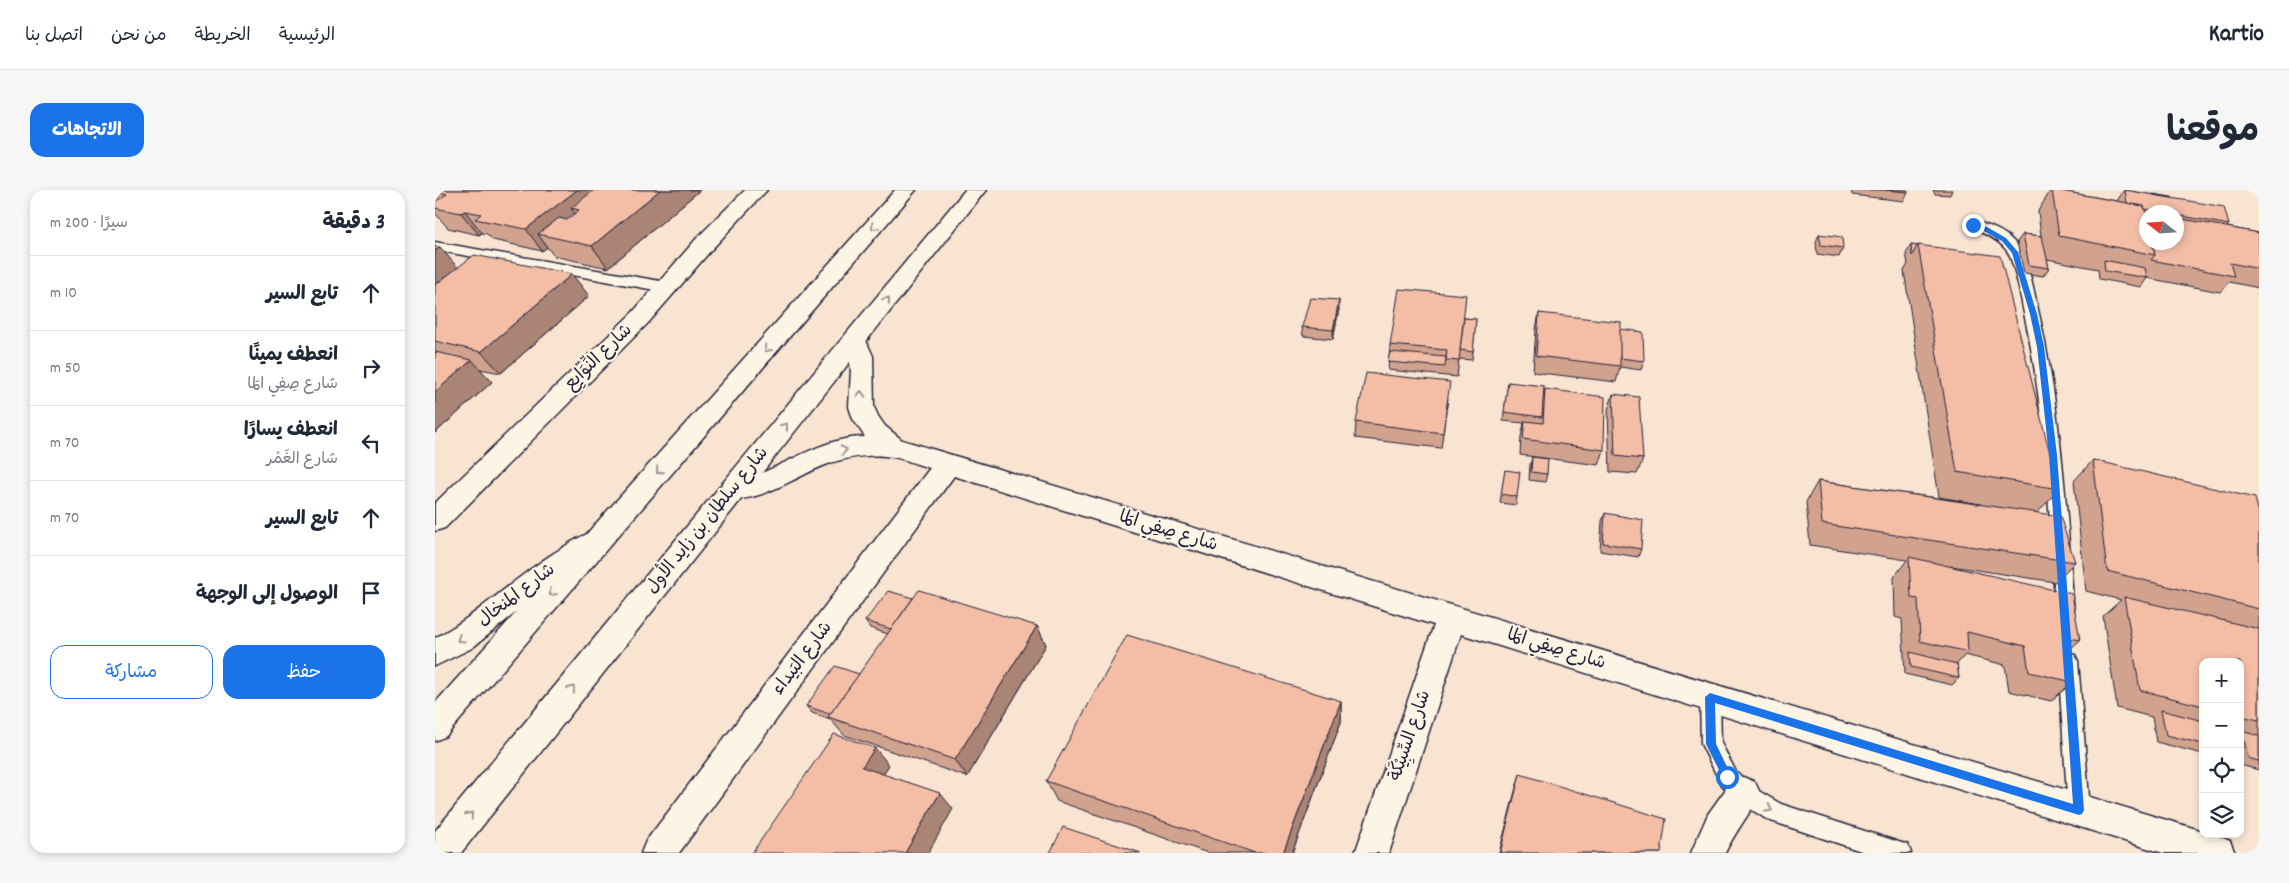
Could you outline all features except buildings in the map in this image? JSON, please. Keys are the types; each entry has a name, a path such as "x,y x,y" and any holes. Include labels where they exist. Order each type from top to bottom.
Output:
{"street":[{"name":"شارع النِّوَايِع","path":"435,520 641,317 705,242 757,190"},
{"path":"435,726 906,190"},
{"name":"شارع سلطان بن زايد الأول","path":"439,853 976,190"},
{"name":"شارع صِفِي المَا","path":"855,340 863,362 860,401 863,414 870,427 880,438 893,447"},
{"name":"شارع صِفِي المَا","path":"733,490 769,481 820,456 839,451 875,446 893,447 2218,853"},
{"name":"شارع البَيداء","path":"658,853 948,464"},
{"name":"شارع المنخال","path":"435,653 461,639 540,577 599,540"},
{"name":"شارع السِّبِيْكَة","path":"1372,853 1451,618"},
{"path":"1707,853 1721,826 1743,793"}],"lane":[{"path":"1973,225 1984,228 2004,239 2015,253 2032,306 2039,339 2053,455 2079,810"},
{"path":"435,246 667,287"},
{"path":"1710,697 1711,744 1727,777 1743,793 1776,813 1900,853"}],"route":[{"path":"1727,777 1711,744 1710,697 2079,810 2053,455 2040,347 2034,314 2015,253 2004,239 1984,228 1973,225"}]}
